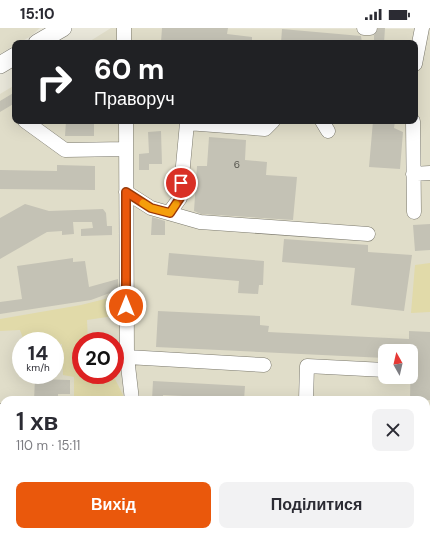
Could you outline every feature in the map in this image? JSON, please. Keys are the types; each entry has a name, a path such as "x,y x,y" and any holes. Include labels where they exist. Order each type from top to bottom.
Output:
{"main road":[{"path":"45,36 63,28"},
{"path":"0,65 12,58"}],"street":[{"path":"124,28 124,40"},
{"path":"364,28 370,28"},
{"path":"422,28 430,42"},
{"path":"418,49 422,28"},
{"path":"29,124 65,150 126,149"},
{"path":"126,124 126,293 128,357 132,396"},
{"path":"170,213 180,198 187,124"},
{"path":"200,124 265,129 270,124"},
{"path":"413,124 414,212"},
{"path":"413,174 430,173"},
{"path":"126,192 151,208 200,222 368,234"},
{"path":"128,357 264,365"},
{"path":"306,396 307,366 378,370"}],"shaded area":[{"path":"0,28 40,28 24,40 12,40 12,47 0,54"},
{"path":"111,28 430,29 430,396 0,396 0,94 12,87 12,124 418,124 418,40 92,40"},
{"path":"430,263 430,312 411,313 415,265"},
{"path":"113,297 114,316 87,320 88,332 72,332 72,377 64,375 64,332 21,332 20,330 0,331 0,319 81,305"},
{"path":"74,384 118,384 124,396 74,396"}],"building":[{"path":"162,28 228,28 227,34 252,37 252,40 161,40"},
{"path":"378,28 385,28 384,40 374,40 374,35"},
{"path":"282,29 361,36 362,40 281,40"},
{"path":"12,94 12,105 0,112 0,101"},
{"path":"66,124 94,124 94,136 65,136"},
{"path":"373,124 395,124 394,128 403,132 400,169 369,167"},
{"path":"161,131 162,164 149,164 149,170 139,170 139,154 149,153 148,132"},
{"path":"209,137 246,140 245,160 267,162 266,175 297,177 293,220 201,214 194,211 197,166 207,166"},
{"path":"57,165 95,166 95,190 0,189 0,170 57,171"},
{"path":"25,204 49,211 103,209 106,213 107,226 112,226 112,235 81,236 81,229 93,228 92,222 73,222 74,234 62,235 62,231 47,232 0,259 0,218"},
{"path":"152,217 165,221 165,235 151,235"},
{"path":"430,224 430,250 415,251 413,225"},
{"path":"284,239 368,245 368,252 412,255 404,311 351,305 355,268 282,262"},
{"path":"169,253 264,261 263,285 259,285 258,294 238,293 239,281 167,275"},
{"path":"73,258 73,262 85,261 89,287 118,279 118,290 91,300 0,314 0,302 22,299 17,266"},
{"path":"158,311 260,316 260,325 269,326 268,332 409,339 409,331 430,332 430,396 410,396 410,384 418,384 418,344 378,344 378,358 156,347"},
{"path":"64,380 70,380 70,394 58,394 58,396 34,396 35,384 64,384"},
{"path":"153,381 245,386 244,396 152,396"}],"slow traffic":[{"path":"143,203 151,208 170,213 176,204"}],"route":[{"path":"126,306 126,192 151,208 170,213 180,198 181,183"}]}
